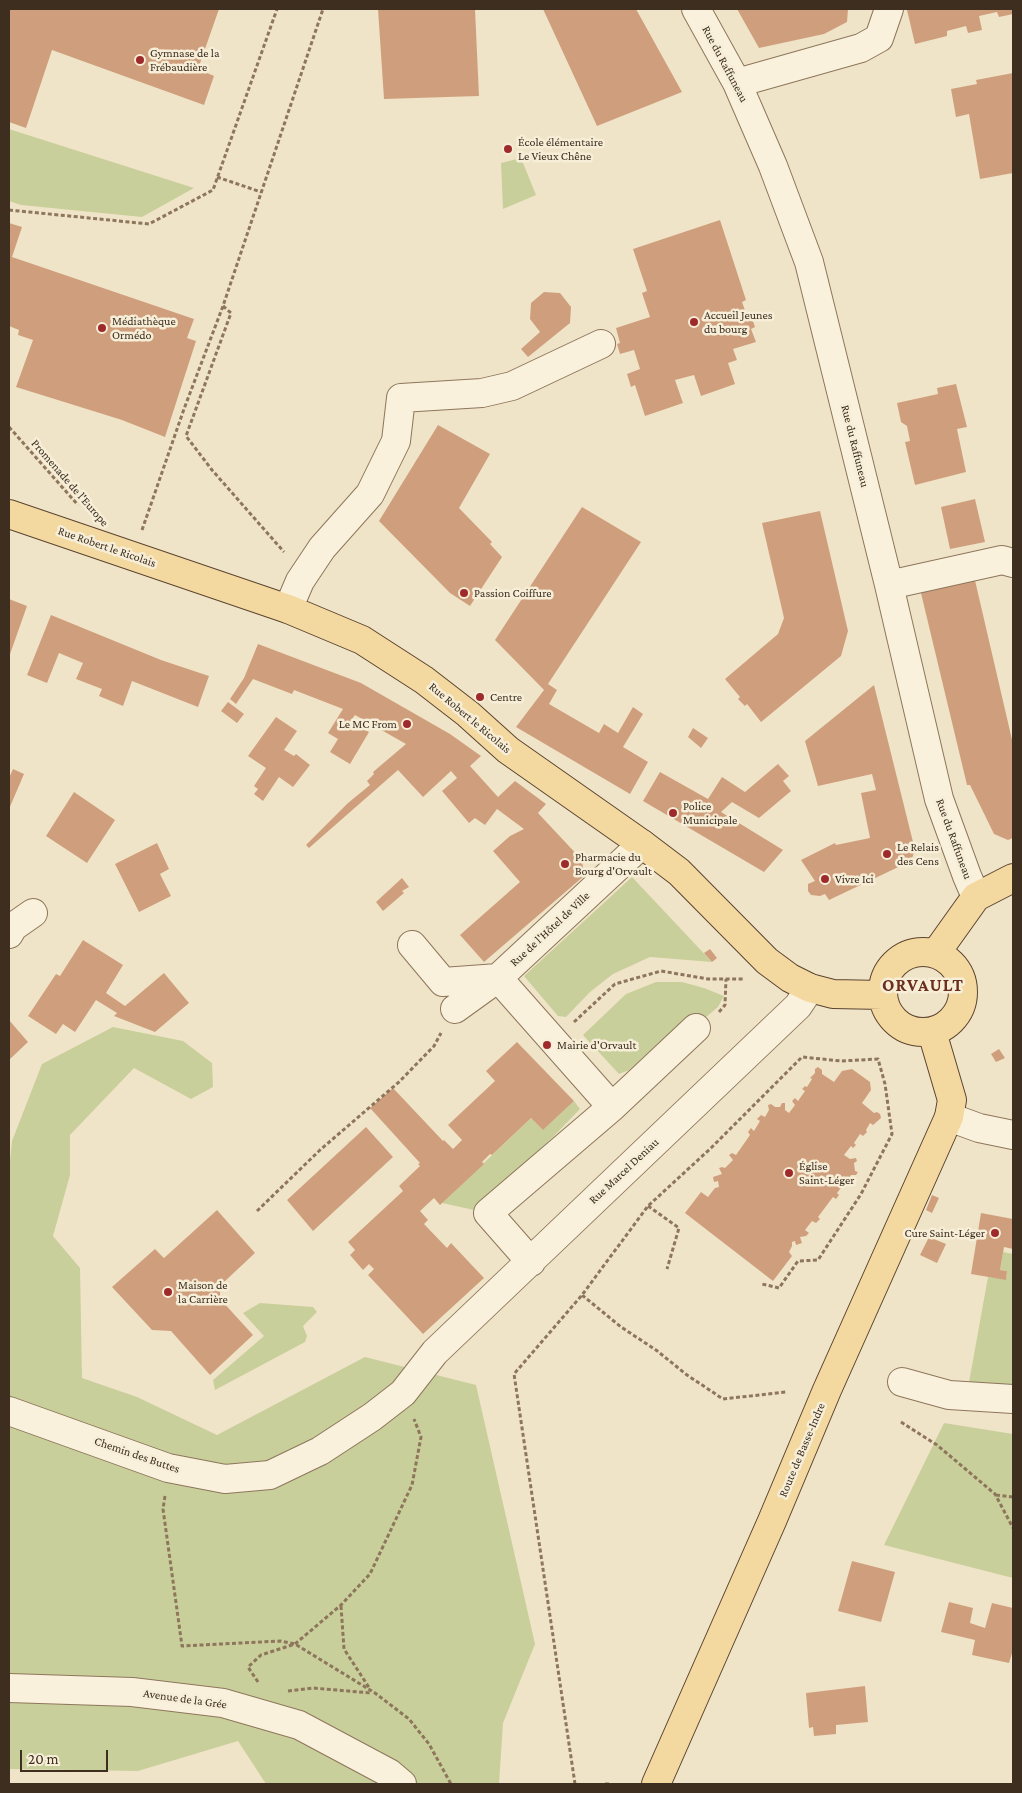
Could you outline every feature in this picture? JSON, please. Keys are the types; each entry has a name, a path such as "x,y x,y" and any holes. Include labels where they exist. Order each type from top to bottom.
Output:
{"main road":[{"name":"Rue Robert le Ricolais","path":"9,514 288,609 362,640 424,680 468,714 508,750 679,872 767,961 800,983 833,994 883,995"},
{"path":"936,953 976,897 1013,878"},
{"path":"923,951 936,953 949,960 959,972 964,986 963,1002 957,1016 946,1026 932,1032 914,1031 899,1025 887,1011 883,995 884,982 889,970 898,960 910,954 923,951"},
{"path":"932,1032 952,1100 949,1117"},
{"name":"Route de Basse-Indre","path":"656,1784 772,1521 834,1374 949,1117"}],"street":[{"name":"Rue du Raffuneau","path":"696,9 737,83 773,166 809,262 889,585 939,799 976,897"},
{"path":"737,83 861,48 879,38 889,9"},
{"path":"288,609 300,581 322,548 370,494 396,441 401,398 482,393 512,386 601,344"},
{"path":"889,585 1002,560 1013,564"},
{"name":"Rue de l'Hôtel de Ville","path":"455,1009 498,978 642,844"},
{"path":"9,934 13,927 33,914"},
{"path":"412,945 443,982 498,978 612,1107"},
{"name":"Rue Marcel Deniau","path":"435,1352 798,1006 800,983"},
{"path":"531,1262 488,1212 612,1107 696,1028"},
{"path":"949,1117 979,1128 1013,1135"},
{"name":"Chemin des Buttes","path":"9,1411 168,1468 225,1479 270,1475 320,1451 372,1417 403,1393 435,1352"},
{"path":"902,1382 949,1395 1013,1399"},
{"name":"Avenue de la Grée","path":"9,1688 132,1692 223,1703 299,1726 389,1773 402,1784"}],"path":[{"path":"9,210 149,224 213,190 277,9"},
{"path":"133,556 184,409 223,306 323,9"},
{"path":"217,177 261,192"},
{"path":"223,306 231,313 186,436 212,470 281,547 300,581"},
{"name":"Promenade de l'Europe","path":"9,427 80,508"},
{"path":"553,1040 616,984 661,971 708,979 800,983"},
{"path":"725,1005 726,979"},
{"path":"257,1211 320,1150 399,1082 434,1046 455,1009"},
{"path":"575,1784 514,1374 582,1295 648,1206 711,1148 802,1057 841,1061 878,1059 885,1084 892,1134 861,1194 818,1260 798,1261 779,1288 762,1284"},
{"path":"648,1206 680,1228 667,1269"},
{"path":"582,1295 687,1375 723,1399 786,1392"},
{"path":"264,1688 258,1683 248,1667 261,1655 295,1644 341,1605 370,1574 412,1485 421,1437 403,1393"},
{"path":"901,1422 937,1444 995,1494 1013,1528"},
{"path":"168,1468 163,1509 182,1646 280,1641 295,1644 373,1692 409,1719 429,1744 451,1784"},
{"path":"995,1494 1013,1497"},
{"path":"341,1605 344,1649 373,1692"},
{"path":"279,1691 313,1688 373,1692"},
{"path":"606,1784 611,1784"}],"green space":[{"path":"9,129 194,188 142,217 21,205 9,201"},
{"path":"521,158 536,195 503,209 501,163"},
{"path":"632,877 712,962 650,957 613,974 590,992 566,1017 558,1016 524,976"},
{"path":"656,982 682,982 724,996 718,1007 705,1018 684,1020 629,1070 619,1074 583,1035 626,994"},
{"path":"113,1027 183,1041 212,1063 213,1087 191,1099 134,1068 70,1135 70,1175 53,1236 80,1268 82,1378 137,1397 217,1435 365,1357 476,1385 535,1644 503,1723 499,1784 266,1784 238,1741 138,1771 9,1769 9,1171 12,1141 42,1064"},
{"path":"574,1101 580,1109 553,1137 474,1210 442,1203 531,1118 543,1130"},
{"path":"1003,1252 1013,1254 1013,1390 968,1388 988,1277 1006,1279 1007,1271 1000,1270"},
{"path":"260,1303 313,1307 317,1312 303,1326 307,1336 305,1342 215,1390 213,1380 264,1336 243,1313"},
{"path":"944,1423 1013,1434 1013,1578 884,1545"}],"building":[{"name":"Gymnase de la Frébaudière","path":"9,9 219,9 198,69 214,76 204,105 52,50 26,128 9,122"},
{"path":"378,9 475,9 479,96 384,99"},
{"path":"543,9 636,9 682,92 597,126"},
{"path":"737,9 848,9 847,22 824,34 759,48"},
{"path":"1013,9 1013,14 999,17 997,12 979,16 982,30 968,33 966,26 947,31 947,36 915,44 907,10"},
{"path":"1013,73 1013,173 980,179 969,114 956,117 951,89 977,84 976,80"},
{"name":"Accueil Jeunes du bourg","path":"720,220 746,300 742,302 746,313 750,312 755,327 751,329 756,342 733,349 737,360 728,363 735,384 701,396 694,375 675,380 683,403 645,416 635,385 631,387 627,374 640,369 634,350 620,354 617,344 620,343 616,328 650,317 642,293 647,291 633,249"},
{"name":"Médiathèque Ormédo","path":"9,223 22,227 12,257 194,319 187,338 196,341 165,437 122,420 16,387 33,340 18,335 19,330 9,326"},
{"path":"544,292 560,293 571,307 570,323 528,357 521,349 540,332 530,319 531,303"},
{"path":"956,384 967,427 957,429 966,472 915,485 905,442 910,441 907,426 901,422 897,403 938,394 937,388"},
{"path":"438,425 490,454 459,508 492,542 490,544 502,557 470,606 450,593 379,521"},
{"path":"975,499 985,542 950,549 941,507"},
{"path":"582,507 641,542 548,684 557,690 549,704 599,733 604,724 618,733 633,707 643,714 623,747 648,762 630,794 516,727 544,690 495,640"},
{"path":"820,511 848,631 841,656 761,722 747,704 745,706 738,699 740,697 725,679 778,634 784,618 762,523"},
{"path":"974,576 1013,744 1013,838 1008,840 994,834 970,785 967,785 920,589"},
{"path":"9,599 27,606 9,657"},
{"path":"51,615 161,660 209,676 198,707 132,681 123,706 99,696 102,689 76,679 83,663 59,653 47,683 27,675"},
{"path":"258,644 361,683 450,734 481,756 470,766 498,797 515,781 546,804 538,813 582,860 584,876 484,962 460,935 520,882 493,851 510,836 524,829 497,809 485,825 475,818 469,823 442,791 457,778 451,771 423,797 398,770 309,848 306,845 348,803 370,785 367,781 374,774 373,772 406,744 355,715 350,722 369,732 350,764 330,752 338,739 328,733 343,709 294,690 292,694 253,679 236,704 230,699 244,678"},
{"path":"874,685 915,850 911,861 829,900 825,894 820,896 811,895 808,891 808,884 815,881 801,860 835,843 836,845 870,838 861,793 876,790 872,774 818,786 805,741"},
{"path":"228,702 244,714 237,723 221,711"},
{"path":"276,717 297,731 284,750 294,756 296,754 310,765 293,787 279,777 263,801 254,794 258,789 254,786 266,768 248,756"},
{"path":"693,728 708,738 701,748 688,737"},
{"path":"778,764 789,776 783,781 791,791 759,818 732,802 721,812 783,850 764,872 643,801 660,772 708,799 722,777 745,792"},
{"path":"13,769 24,774 9,809 9,778"},
{"path":"74,792 115,820 87,863 46,836"},
{"path":"157,843 169,869 160,874 171,896 139,912 115,864"},
{"path":"402,878 409,887 402,891 404,893 383,911 376,902"},
{"path":"83,940 123,965 106,993 125,1006 164,973 189,1003 155,1032 114,1016 117,1013 96,1000 75,1032 63,1024 56,1034 28,1016 56,974 60,976"},
{"path":"710,949 717,958 712,962 704,953"},
{"path":"9,1020 28,1042 9,1060"},
{"path":"517,1042 574,1101 543,1130 531,1118 492,1155 490,1154 482,1162 484,1164 440,1205 434,1198 420,1211 428,1220 424,1224 447,1248 451,1243 484,1278 423,1334 368,1275 374,1269 369,1264 363,1270 350,1255 355,1250 348,1242 403,1191 399,1186 420,1166 418,1164 420,1163 370,1108 393,1088 443,1141 453,1149 462,1140 448,1125 495,1081 486,1071"},
{"path":"999,1049 1005,1058 996,1062 991,1054"},
{"name":"Église Saint-Léger","path":"818,1067 822,1070 822,1074 834,1082 842,1071 852,1069 870,1082 871,1090 862,1103 874,1113 880,1114 881,1118 873,1125 870,1123 866,1130 867,1132 863,1136 860,1134 854,1143 856,1145 853,1148 851,1146 844,1155 850,1159 856,1158 857,1161 854,1163 855,1171 858,1172 856,1175 851,1175 848,1180 850,1181 846,1186 844,1184 837,1193 839,1195 836,1199 833,1197 818,1217 820,1219 816,1223 812,1221 805,1230 809,1233 806,1236 800,1237 802,1243 796,1245 795,1241 792,1242 789,1252 792,1256 773,1281 685,1213 701,1192 708,1197 715,1188 719,1187 718,1181 714,1182 713,1177 722,1174 719,1168 725,1168 733,1160 729,1155 732,1153 736,1155 750,1135 748,1132 751,1128 754,1131 760,1121 757,1119 761,1115 765,1117 769,1110 768,1105 780,1107 782,1103 785,1103 785,1110 789,1113 795,1105 792,1101 795,1098 798,1101 805,1091 802,1089 805,1086 807,1087 812,1079 810,1078"},
{"path":"366,1127 393,1157 313,1231 287,1200"},
{"path":"932,1195 939,1198 932,1213 926,1210"},
{"name":"Maison de la Carrière","path":"217,1210 255,1253 224,1282 217,1283 217,1287 220,1288 220,1296 216,1296 216,1301 222,1301 253,1335 210,1375 171,1331 152,1330 112,1287 155,1249 164,1258"},
{"name":"Cure Saint-Léger","path":"981,1213 1013,1219 1013,1249 1004,1247 1000,1270 1007,1271 1006,1280 971,1274"},
{"path":"929,1237 946,1244 937,1263 920,1255"},
{"path":"852,1561 895,1572 881,1622 838,1611"},
{"path":"949,1602 973,1608 970,1623 985,1628 992,1603 1013,1608 1013,1650 1009,1663 972,1655 975,1640 941,1632"},
{"path":"865,1686 868,1722 836,1725 836,1734 814,1736 813,1727 809,1728 806,1693"}],"place":[{"name":"Gymnase de la Frébaudière","path":"140,60"},
{"name":"École élémentaire Le Vieux Chêne","path":"508,149"},
{"name":"Accueil Jeunes du bourg","path":"694,322"},
{"name":"Médiathèque Ormédo","path":"102,328"},
{"name":"Passion Coiffure","path":"464,593"},
{"name":"Centre","path":"480,697"},
{"name":"Le MC From","path":"407,724"},
{"name":"Police Municipale","path":"673,813"},
{"name":"Le Relais des Cens","path":"887,854"},
{"name":"Pharmacie du Bourg d'Orvault","path":"565,864"},
{"name":"Vivre Ici","path":"825,879"},
{"name":"Mairie d'Orvault","path":"547,1045"},
{"name":"Église Saint-Léger","path":"789,1173"},
{"name":"Cure Saint-Léger","path":"995,1233"},
{"name":"Maison de la Carrière","path":"168,1292"}],"district":[{"name":"ORVAULT","path":"923,985"}]}
